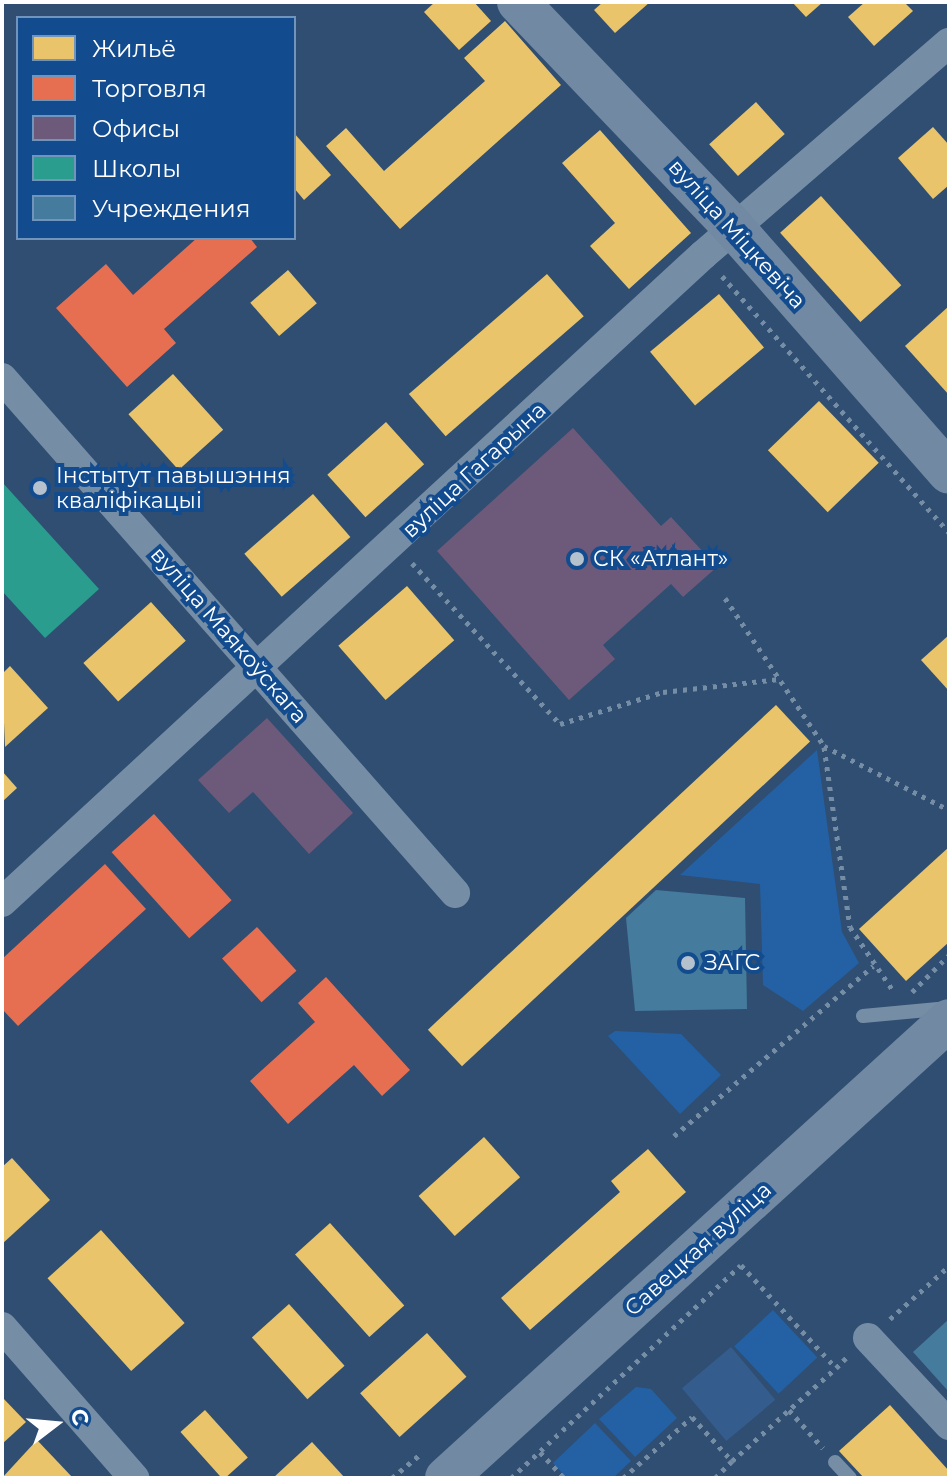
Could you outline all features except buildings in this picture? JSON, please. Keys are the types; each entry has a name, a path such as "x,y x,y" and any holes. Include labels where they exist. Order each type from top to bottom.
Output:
{"main road":[{"name":"вуліца Міцкевіча","path":"518,2 733,227 949,473"},
{"name":"Савецкая вуліца","path":"446,1478 949,1020"}],"street":[{"name":"вуліца Гагарына","path":"2,902 733,227 949,43"},
{"name":"вуліца Маякоўскага","path":"2,378 455,893"},
{"path":"2,1327 134,1478"},
{"path":"868,1338 949,1425"}],"lane":[{"path":"863,1016 949,1008"},
{"path":"835,1462 850,1478"}],"path":[{"path":"703,255 949,533"},
{"path":"394,543 560,724 663,692 779,679"},
{"path":"725,598 824,746 850,927 873,966 905,1002 949,955"},
{"path":"824,746 949,810"},
{"path":"674,1136 873,966"},
{"path":"511,1478 741,1265 836,1368"},
{"path":"715,1478 949,1266"},
{"path":"789,1410 835,1462"},
{"path":"623,1478 692,1417 732,1461"},
{"path":"540,1452 564,1478"}],"shaded area":[{"path":"817,750 842,932 859,963 803,1011 763,985 760,884 680,875"},
{"path":"615,1031 681,1034 721,1075 680,1114 608,1036"},
{"path":"773,1310 817,1358 779,1394 734,1346"},
{"path":"731,1347 775,1400 726,1441 682,1388"},
{"path":"636,1387 651,1389 677,1418 635,1457 599,1419"},
{"path":"595,1423 631,1461 613,1478 567,1478 553,1463"}],"place":[{"name":"Інстытут павышэння кваліфікацыі","path":"40,488"},
{"name":"СК «Атлант»","path":"577,559"},
{"name":"ЗАГС","path":"688,963"}]}
